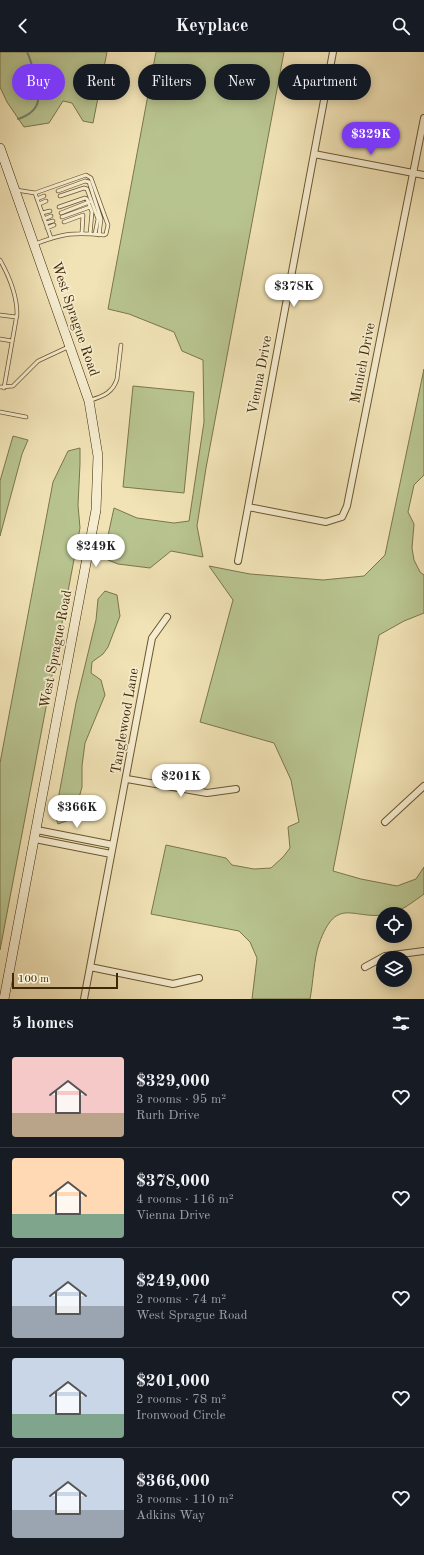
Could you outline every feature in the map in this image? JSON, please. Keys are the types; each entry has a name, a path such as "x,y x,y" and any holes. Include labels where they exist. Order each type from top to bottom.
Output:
{"street":[{"name":"Vienna Drive","path":"238,561 333,52"},
{"name":"Munich Drive","path":"248,507 326,522 342,517 347,506 424,118"},
{"name":"West Sprague Road","path":"0,148 89,400 98,456 96,510 4,999"},
{"path":"314,154 424,175"},
{"name":"Tanglewood Lane","path":"84,999 111,854 127,779 152,638 167,617"},
{"path":"127,779 207,793 236,789"},
{"path":"385,822 424,786"},
{"path":"36,835 113,845"},
{"path":"36,835 111,854"},
{"path":"365,968 385,956 424,951"},
{"path":"90,967 173,984 200,978"}],"lane":[{"path":"15,190 35,193 86,175 91,178 108,225 106,234 90,234 82,232 70,233 34,244"},
{"path":"58,190 84,181 89,182 101,219 97,234"},
{"path":"60,196 84,188 87,189 98,219 97,234"},
{"path":"35,193 50,238"},
{"path":"37,199 44,196"},
{"path":"59,207 85,198 87,199 92,217 90,234"},
{"path":"39,204 46,201"},
{"path":"61,213 89,202"},
{"path":"62,217 90,207"},
{"path":"42,213 50,211"},
{"path":"64,222 82,215 82,232"},
{"path":"44,219 51,216"},
{"path":"46,223 53,221"},
{"path":"47,228 54,225"},
{"path":"0,260 5,269 17,302 16,317 4,388"},
{"path":"0,315 16,317"},
{"path":"0,339 12,342"},
{"path":"89,400 103,396 113,389 117,379 121,345"},
{"path":"0,387 4,388 13,386 38,362 70,346"},
{"path":"0,412 26,417"}],"green space":[{"path":"0,52 107,52 105,64 73,64 73,100 98,100 93,123 83,121 72,103 63,101 49,123 24,127 7,102 0,87"},
{"path":"156,52 284,52 282,64 278,64 278,84 206,468 197,526 203,557 171,551 150,568 118,564 108,560 113,541 107,540 114,508 137,518 174,523 189,521 204,422 203,360 182,351 174,332 129,314 108,309 147,100 206,100 206,64 154,64"},
{"path":"424,369 424,475 414,485 408,512 414,524 412,548 414,560 420,572 424,575 424,613 404,621 379,635 333,871 361,879 397,886 416,879 424,867 424,894 404,907 376,907 376,915 348,913 340,914 333,919 326,928 317,950 310,999 252,999 257,958 250,942 239,931 151,914 166,845 226,858 232,865 254,869 271,868 290,848 288,827 299,822 291,780 274,743 200,722 233,600 209,566 250,574 323,580 364,576 385,555"},
{"path":"133,386 194,392 184,493 123,487"},
{"path":"13,436 28,440 22,454 0,536 0,481"},
{"path":"80,448 78,505 80,528 0,950 0,763 53,482 68,451"},
{"path":"105,591 117,595 120,616 108,647 103,654 92,662 91,673 101,680 105,695 85,743 82,766 82,787 75,812 69,820 58,824 55,816 76,703 96,620 98,599"}],"waterway":[{"path":"18,119 31,113 38,101 35,76 27,52"}]}
